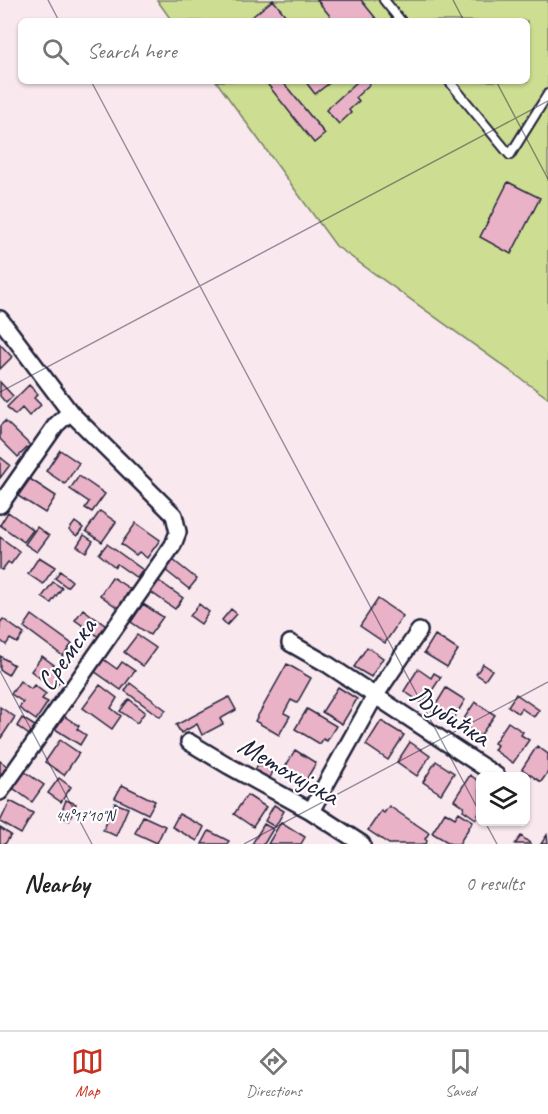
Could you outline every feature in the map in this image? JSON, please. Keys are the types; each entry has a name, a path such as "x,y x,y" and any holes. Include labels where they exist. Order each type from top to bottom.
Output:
{"street":[{"path":"0,319 70,412 56,425 0,505"},
{"name":"Сремска","path":"0,792 173,545 178,532 178,524 174,515 70,412"},
{"path":"311,811 375,696 419,632"},
{"name":"Љубићка","path":"290,643 327,664 489,772"},
{"name":"Метохијска","path":"189,742 311,811 362,844"}],"lane":[{"path":"384,0 399,18"},
{"path":"451,84 510,155 548,94"}],"green space":[{"path":"157,0 548,0 548,398 336,246 218,84 530,84 530,18 170,18"}],"building":[{"path":"273,0 288,18 255,18 253,16"},
{"path":"317,0 361,0 376,18 332,18"},
{"path":"267,84 284,84 325,134 314,143"},
{"path":"307,84 328,84 315,94"},
{"path":"355,84 370,84 356,97 359,101 349,110 351,113 339,124 326,110"},
{"path":"508,182 540,198 511,254 480,237"},
{"path":"0,344 12,357 0,369"},
{"path":"0,382 13,396 6,403 0,396"},
{"path":"29,385 38,394 34,398 41,405 29,416 22,408 15,415 7,407"},
{"path":"5,421 30,445 18,457 0,439 0,426"},
{"path":"60,450 79,463 65,484 46,471"},
{"path":"0,457 10,465 0,478"},
{"path":"79,476 105,494 92,512 85,508 89,502 70,489"},
{"path":"30,479 56,496 45,513 18,496"},
{"path":"100,511 116,522 102,542 86,531"},
{"path":"8,512 33,530 24,542 0,525"},
{"path":"75,522 83,528 77,536 69,530"},
{"path":"136,523 160,540 147,558 139,552 136,555 121,544"},
{"path":"37,527 49,536 37,552 25,544"},
{"path":"84,535 93,541 86,552 77,546"},
{"path":"0,537 20,552 11,564 8,562 2,570 0,569"},
{"path":"107,544 143,570 137,578 117,564 115,567 99,554"},
{"path":"39,557 55,567 43,584 28,574"},
{"path":"173,560 197,579 189,589 165,570"},
{"path":"60,571 72,581 67,587 55,578"},
{"path":"112,577 130,589 118,608 100,595"},
{"path":"156,579 183,598 175,609 148,590"},
{"path":"53,582 62,588 51,603 42,597"},
{"path":"378,599 403,616 385,643 360,626"},
{"path":"143,604 163,617 150,635 131,622"},
{"path":"199,604 209,612 201,624 190,616"},
{"path":"83,609 106,626 99,637 75,620"},
{"path":"231,609 237,614 227,625 222,620"},
{"path":"32,615 72,644 63,656 24,627"},
{"path":"3,619 24,634 17,643 10,639 6,645 0,640 0,623"},
{"path":"137,635 156,648 143,666 124,652"},
{"path":"435,635 458,650 447,667 424,653"},
{"path":"367,647 383,658 371,677 354,667"},
{"path":"0,656 14,665 8,675 0,670"},
{"path":"42,656 58,668 54,673 62,679 54,689 31,671"},
{"path":"103,659 117,669 122,662 135,671 121,690 94,671"},
{"path":"287,664 311,678 297,703 291,700 284,713 290,716 279,735 255,721"},
{"path":"483,664 492,670 485,680 476,674"},
{"path":"418,669 431,678 434,673 441,677 423,704 404,691"},
{"path":"20,681 31,689 34,685 46,694 42,699 48,702 36,720 19,708 23,702 11,694"},
{"path":"130,683 166,710 160,717 125,691"},
{"path":"100,685 117,698 111,708 121,716 112,729 83,708"},
{"path":"338,687 357,699 342,724 322,712"},
{"path":"446,688 465,700 451,723 432,711"},
{"path":"516,694 539,710 534,717 521,708 518,713 508,706"},
{"path":"229,697 236,710 220,719 223,724 202,735 197,724 181,733 176,725"},
{"path":"129,699 145,712 137,723 120,711"},
{"path":"475,702 495,715 480,736 461,723"},
{"path":"0,707 15,717 1,738 0,737"},
{"path":"307,709 336,726 327,741 323,739 320,744 295,729"},
{"path":"64,716 79,726 77,729 86,735 80,745 55,729"},
{"path":"22,718 35,726 29,735 17,726"},
{"path":"381,721 404,735 388,760 366,745"},
{"path":"508,722 523,732 521,735 529,740 513,763 494,750 497,745 494,743"},
{"path":"60,740 79,753 64,775 45,762"},
{"path":"410,742 430,756 417,776 397,762"},
{"path":"537,746 548,754 548,772 541,782 530,774 530,772 522,769"},
{"path":"295,750 316,763 303,785 282,773"},
{"path":"0,761 7,766 0,777"},
{"path":"436,761 454,773 441,794 423,782"},
{"path":"258,764 273,771 269,780 254,773"},
{"path":"25,772 44,785 32,802 13,788"},
{"path":"470,775 476,779 476,819 454,800"},
{"path":"59,778 71,787 61,802 48,793"},
{"path":"122,785 155,801 148,814 115,798"},
{"path":"247,795 266,807 253,827 234,814"},
{"path":"66,800 76,804 69,820 60,816"},
{"path":"10,801 33,813 21,834 0,822"},
{"path":"115,803 128,808 116,836 103,830"},
{"path":"274,805 284,811 275,827 265,821"},
{"path":"389,806 429,833 425,839 426,844 389,844 368,830 381,811 384,813"},
{"path":"445,812 455,818 459,812 473,821 459,844 451,844 432,833"},
{"path":"179,814 204,827 197,841 172,827"},
{"path":"143,816 165,826 157,843 135,833"},
{"path":"281,822 305,837 301,844 268,844"},
{"path":"264,824 273,829 264,844 252,844"},
{"path":"0,828 11,835 5,844 0,844"},
{"path":"209,831 229,841 227,844 202,844"},
{"path":"547,835 548,844 541,844"},
{"path":"521,836 531,844 515,844"}]}
